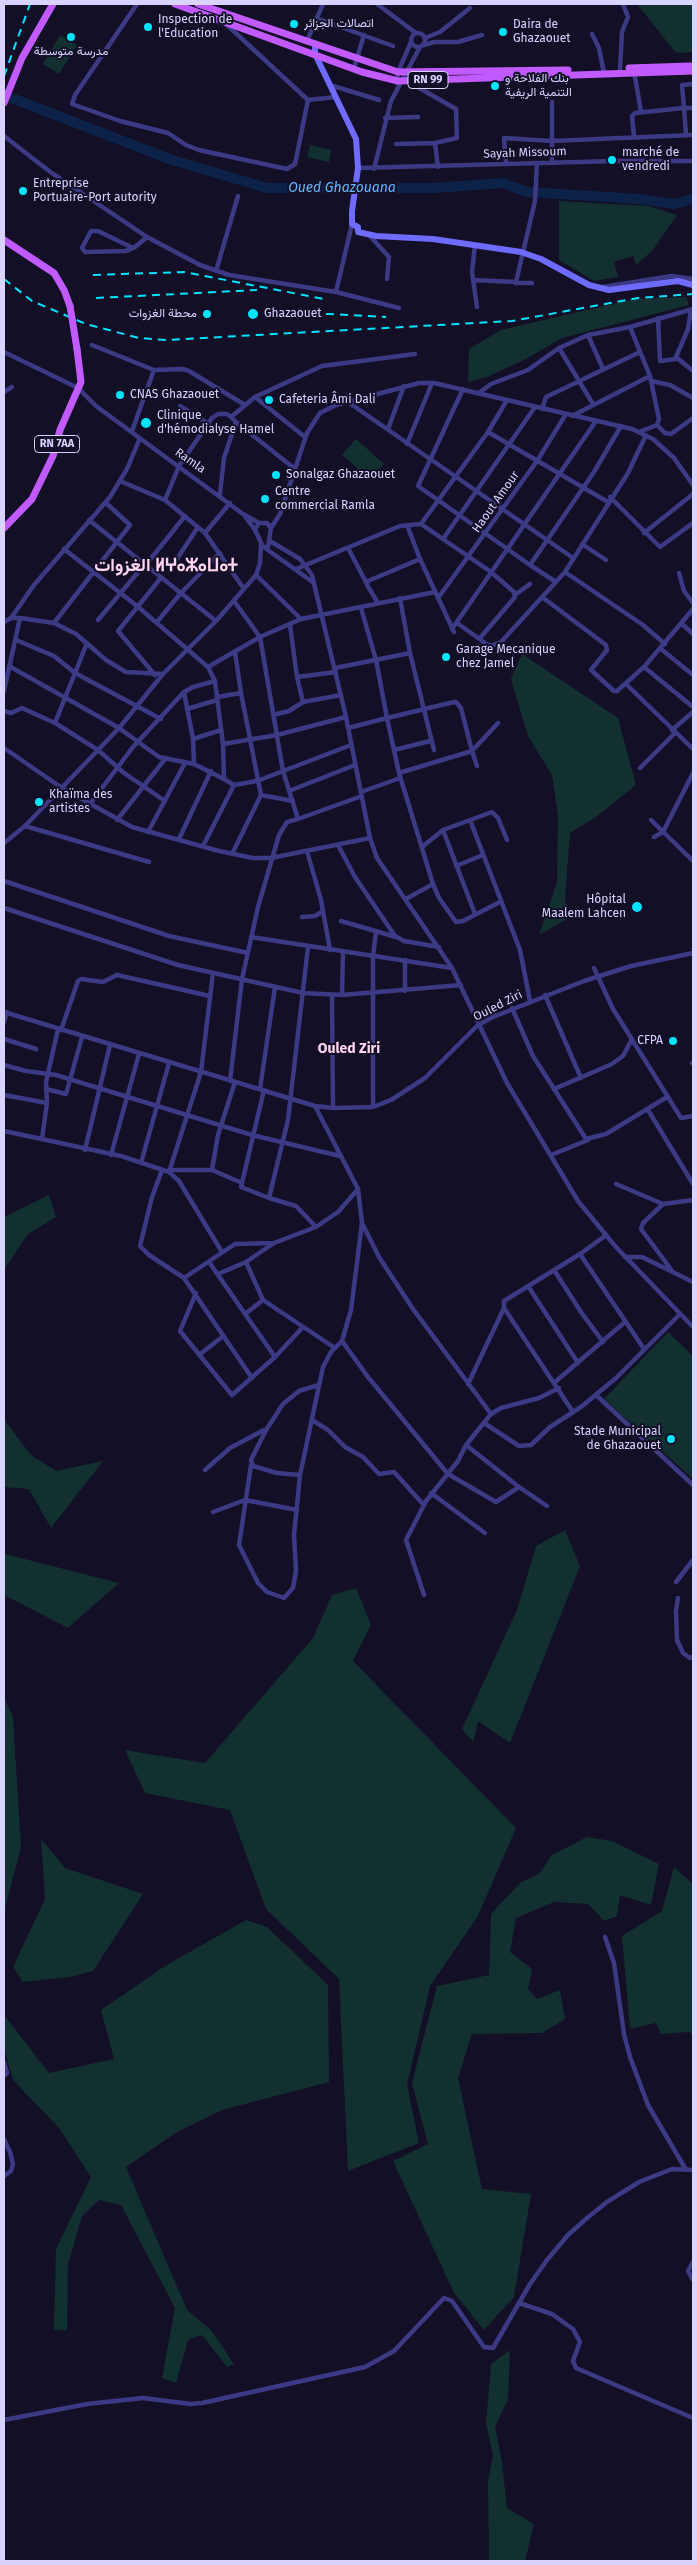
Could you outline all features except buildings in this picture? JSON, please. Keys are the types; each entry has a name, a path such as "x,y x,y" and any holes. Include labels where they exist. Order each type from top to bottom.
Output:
{"main road":[{"path":"4,103 19,65 53,4"},
{"name":"RN 99","path":"175,4 223,20 319,57 401,82 454,76 693,67"},
{"name":"RN 99","path":"198,4 398,72 454,76"},
{"path":"315,45 330,85 353,131 358,168 352,224 358,227 358,232 522,252 541,259 589,285 609,290 669,281 685,281 693,285"},
{"path":"319,57 323,48"},
{"name":"RN 99","path":"604,71 620,69 693,71"},
{"name":"RN 7AA","path":"4,240 54,274 64,290 70,306 81,382 60,430 53,456 39,486 25,508 4,528"}],"street":[{"path":"137,4 75,95 72,104 120,121 168,133 186,145 199,150 287,169 295,164 308,100"},
{"path":"306,42 323,4"},
{"path":"376,4 416,33 422,34 425,38"},
{"path":"620,69 622,32 628,17 622,4"},
{"path":"374,169 385,118 401,82 425,38 440,32 470,8"},
{"path":"316,18 394,46"},
{"path":"223,20 308,100 336,98"},
{"path":"396,144 435,143 457,138 456,110 401,82 398,72 412,36 416,33"},
{"path":"592,34 599,48 604,71"},
{"path":"354,68 364,35"},
{"path":"411,42 413,46 422,46 434,42 458,42 482,35"},
{"path":"634,70 641,112"},
{"path":"686,135 682,85 693,84"},
{"path":"330,85 379,100"},
{"path":"552,102 552,162"},
{"path":"634,137 632,116 641,112 693,108"},
{"path":"385,118 418,118"},
{"path":"506,164 504,138 551,141 693,135"},
{"path":"4,136 49,171 146,237 216,271 248,279 336,292 399,308"},
{"path":"435,143 438,167"},
{"name":"Sayah Missoum","path":"358,168 552,162 693,161"},
{"path":"515,283 535,200 537,163"},
{"path":"216,271 238,196"},
{"path":"336,292 352,224"},
{"path":"133,248 98,231 90,231 82,248 85,252 125,251 133,248 146,237"},
{"path":"358,232 371,236 388,254 390,261 387,279"},
{"path":"475,245 473,280 477,308"},
{"path":"589,285 610,286 672,276 693,278"},
{"path":"473,280 532,283"},
{"path":"479,393 491,384 528,370 559,348 588,335 630,327 692,309 691,331 676,359"},
{"path":"658,318 660,361 676,359 693,371"},
{"path":"630,327 650,378 659,419 657,424 639,432"},
{"path":"588,335 603,369"},
{"path":"92,345 154,370 183,368 245,405"},
{"path":"559,348 593,404"},
{"name":"Ramla","path":"4,352 78,388 96,406 220,494 243,514"},
{"path":"542,409 546,397 578,380 640,352"},
{"path":"231,417 254,397 322,366 415,354"},
{"path":"132,431 154,370"},
{"path":"572,416 593,404 650,378 670,385 693,398"},
{"path":"407,444 432,382"},
{"path":"270,528 280,514 305,437 320,413 348,402 404,386 432,382 621,426 639,432 646,435 674,458 693,485"},
{"path":"388,429 404,386"},
{"path":"4,392 12,387"},
{"path":"463,389 418,485 459,516 556,582"},
{"path":"254,397 305,437"},
{"path":"421,524 488,432 507,400"},
{"path":"348,402 476,493 573,558"},
{"path":"180,406 207,423"},
{"path":"443,539 535,407"},
{"path":"165,500 179,466 207,423 218,414 227,414 295,469"},
{"name":"Haout Amour","path":"438,598 469,558 537,461 566,414"},
{"path":"657,424 666,433 671,434 693,418"},
{"path":"407,525 420,559 453,631 491,572 525,526 558,473 596,420"},
{"path":"220,494 224,458 236,422"},
{"path":"530,565 583,488 621,426"},
{"path":"488,432 583,488 609,499 658,546 662,547 693,523"},
{"path":"457,623 488,645 496,644 565,572 609,499 628,474 646,435"},
{"path":"4,622 11,618 64,549 106,502 120,481 140,438"},
{"path":"120,481 165,500 198,527 220,553 244,589"},
{"path":"644,533 693,494"},
{"path":"54,623 130,524 106,502"},
{"path":"205,534 230,503"},
{"path":"243,514 259,523 267,523 270,528 270,546 263,547"},
{"path":"243,514 255,530 263,547 296,568 314,583"},
{"path":"98,620 185,516"},
{"path":"89,520 160,579 216,622"},
{"path":"255,530 259,523"},
{"path":"296,568 407,525 421,524 491,572 515,595"},
{"path":"175,562 198,527"},
{"path":"270,541 306,565 314,583 346,717 370,838 377,858 452,968 507,1083 578,1201 605,1236 693,1328"},
{"path":"582,544 606,560"},
{"path":"4,844 25,826 62,788 119,728 163,674 216,622 256,575 263,547"},
{"path":"348,548 378,603"},
{"path":"64,549 138,606 208,667 215,681 223,744 224,779"},
{"path":"157,622 180,594 220,553"},
{"path":"367,584 369,580 420,559"},
{"path":"565,572 643,625 665,644"},
{"path":"679,573 684,591 693,603"},
{"path":"256,575 301,619"},
{"path":"155,674 119,633 160,579"},
{"path":"480,638 515,595 530,584"},
{"path":"208,667 260,638 301,619 322,613 361,608 400,598 436,592"},
{"path":"542,597 606,645 607,650 591,668 592,672 616,692 661,649 693,609"},
{"path":"400,598 410,653 430,741 434,750"},
{"path":"234,601 260,638 283,771 298,819"},
{"path":"361,608 376,660 400,776 439,898 456,922 463,921 500,902"},
{"path":"11,618 54,623 88,643 106,660 126,672 163,674"},
{"path":"4,691 20,618"},
{"path":"681,623 693,634"},
{"path":"290,625 302,702"},
{"path":"16,640 54,656 75,673 161,719"},
{"path":"55,723 88,643"},
{"path":"661,649 693,675"},
{"path":"232,854 261,795 235,652"},
{"path":"298,677 410,653"},
{"path":"9,666 119,728 165,759 194,764 211,771 234,785 257,781 351,744"},
{"path":"644,667 693,707"},
{"path":"90,804 138,742 184,692 215,681"},
{"path":"626,684 674,732 693,748"},
{"path":"184,692 193,739 194,764"},
{"path":"187,709 241,693"},
{"path":"273,715 289,711 302,702 341,695"},
{"path":"348,728 454,702 459,704 477,766"},
{"path":"4,711 11,713 22,708 55,723 98,750 144,787 165,801"},
{"path":"640,768 693,712"},
{"path":"223,744 277,735 346,717"},
{"path":"212,1170 221,1125 233,1081 242,980 251,937 271,858 285,824 362,794 400,776 472,751 498,723"},
{"path":"193,739 221,730"},
{"path":"394,750 430,741"},
{"path":"4,748 62,788 118,820 148,832 179,838 232,854 271,858 370,838"},
{"path":"118,820 165,759"},
{"path":"148,832 185,763"},
{"path":"289,791 355,766"},
{"path":"179,838 211,771"},
{"path":"654,837 663,832 693,774"},
{"path":"204,846 234,785"},
{"path":"261,795 292,801"},
{"path":"422,846 444,830 494,812 507,840"},
{"path":"470,820 520,950 530,1001"},
{"path":"651,820 693,861"},
{"path":"25,826 149,862"},
{"path":"444,830 475,914"},
{"path":"338,845 354,878 397,938"},
{"path":"306,852 323,911 330,950"},
{"path":"456,866 483,855"},
{"path":"4,881 169,936 248,953"},
{"path":"406,899 433,884"},
{"path":"4,908 124,949 213,973 303,993 342,995 461,985"},
{"path":"302,917 315,916 323,911"},
{"path":"341,921 397,938 439,947"},
{"path":"373,1107 373,956 376,932"},
{"path":"251,937 452,968"},
{"path":"269,1198 283,1144 291,1098 308,947"},
{"path":"342,995 343,952"},
{"name":"Ouled Ziri","path":"6,1012 59,1030 315,1106 333,1108 373,1107 391,1100 425,1078 478,1025 512,1008 630,966 693,953"},
{"path":"405,960 405,991"},
{"path":"594,968 613,1009 681,1118 693,1116"},
{"path":"170,1171 201,1072 213,973"},
{"path":"42,1139 47,1103 48,1074 59,1030 78,981 81,979 103,982 117,975 210,996"},
{"path":"275,986 262,1089 242,1183 243,1189 296,1206 316,1227"},
{"path":"332,995 333,1108"},
{"path":"545,995 581,1078"},
{"path":"512,1008 525,1042 580,1132 588,1140"},
{"path":"4,1022 6,1012"},
{"path":"46,1089 66,1094 72,1080 82,1036"},
{"path":"4,1039 36,1049"},
{"path":"554,1089 581,1078 620,1058 632,1039"},
{"path":"85,1150 110,1045"},
{"path":"111,1155 139,1054"},
{"path":"141,1163 169,1063"},
{"path":"4,1065 72,1080 283,1144 340,1156"},
{"path":"4,1095 47,1103"},
{"path":"551,1155 606,1134 667,1097"},
{"path":"315,1106 358,1189 362,1208 362,1223 354,1296 342,1341 324,1364 300,1475 294,1535 296,1571 292,1588 288,1595 280,1598 267,1592 258,1583 239,1545 251,1460 266,1430 292,1395 319,1384"},
{"path":"648,1110 693,1184"},
{"path":"4,1131 111,1155 162,1170 212,1170 242,1183"},
{"path":"162,1170 152,1197 140,1246 149,1255 184,1278 196,1293 222,1337 252,1378"},
{"path":"170,1171 179,1181 222,1252"},
{"path":"616,1184 663,1204 693,1200"},
{"path":"218,1274 246,1262 274,1243 316,1227 338,1212 358,1189"},
{"path":"663,1204 643,1223 641,1229 673,1272"},
{"path":"362,1223 393,1280 444,1353 491,1414"},
{"path":"468,1384 504,1308 506,1299 580,1254 605,1236"},
{"path":"184,1278 238,1243 274,1243"},
{"path":"580,1254 644,1349"},
{"path":"625,1257 642,1257 693,1282"},
{"path":"209,1262 275,1357"},
{"path":"246,1262 263,1300 302,1328 335,1348"},
{"path":"554,1270 603,1342"},
{"path":"528,1286 578,1363"},
{"path":"196,1293 180,1331 232,1396 275,1357 302,1328"},
{"path":"245,1314 263,1300"},
{"path":"504,1308 559,1388 573,1412"},
{"path":"484,1423 523,1447 531,1445 550,1427 596,1395 680,1314"},
{"path":"555,1382 625,1322"},
{"path":"199,1355 222,1337"},
{"path":"342,1341 368,1377 448,1474 496,1502 519,1487"},
{"path":"424,1595 406,1544 407,1538 431,1493 448,1474 466,1445 491,1414 501,1408 539,1398 559,1388"},
{"path":"596,1395 693,1485"},
{"path":"312,1420 328,1430 350,1451 363,1457 379,1474 394,1472 424,1504"},
{"path":"206,1470 230,1448 266,1430"},
{"path":"466,1445 519,1487 547,1506"},
{"path":"251,1465 277,1473 300,1475"},
{"path":"431,1493 485,1533"},
{"path":"213,1512 245,1500 296,1510"},
{"path":"676,1582 693,1560"},
{"path":"678,1598 676,1611 677,1640 683,1653 690,1658 693,1656"},
{"path":"606,1937 614,1963 624,2034 630,2057 648,2106 685,2168"},
{"path":"4,2062 7,2073 4,2076"},
{"path":"4,2139 13,2164 10,2171 4,2176"},
{"path":"4,2420 86,2404 143,2398 190,2404 202,2403 365,2367 394,2351 444,2298 452,2301 484,2347 494,2348 519,2303 547,2260 568,2235 587,2218 606,2202 639,2182 672,2170 685,2168 693,2170"},
{"path":"693,2262 688,2271 693,2280"},
{"path":"519,2303 544,2310 573,2329 580,2342 573,2361 576,2368 693,2418"}],"green space":[{"path":"637,4 693,4 693,52 676,53"},
{"path":"60,35 77,45 59,74 43,64"},
{"path":"310,145 331,150 329,162 307,157"},
{"path":"559,201 649,206 677,215 653,250 636,265 633,256 614,262 618,277 594,281 559,260"},
{"path":"686,297 689,305 562,338 526,359 487,377 468,382 469,349 501,330 634,299"},
{"path":"356,439 384,464 371,480 342,455"},
{"path":"522,654 618,718 636,785 596,817 570,833 565,900 570,917 539,935 557,882 558,816 552,775 528,736 511,679"},
{"path":"49,1195 56,1217 28,1234 4,1270 4,1217"},
{"name":"Stade Municipal de Ghazaouet","path":"668,1332 693,1356 693,1479 604,1399"},
{"path":"4,1415 6,1422 31,1455 56,1471 103,1461 51,1528 29,1489 4,1487"},
{"path":"565,1530 580,1566 510,1743 478,1721 473,1742 462,1729 517,1610 536,1546"},
{"path":"4,1553 119,1583 68,1628 4,1595"},
{"path":"356,1588 371,1625 353,1661 516,1828 478,1916 430,1986 407,2085 419,2143 348,2171 339,1979 266,1909 230,1810 145,1793 125,1750 205,1763 313,1638 332,1595"},
{"path":"4,1698 13,1717 21,1847 4,1912"},
{"path":"587,1837 612,1841 659,1864 651,1905 620,1895 617,1916 604,1921 588,1904 554,1902 516,1918 510,1952 532,1969 528,1989 537,1999 560,1990 565,2019 542,2033 472,2034 458,2078 482,2189 531,2194 514,2297 484,2330 454,2293 393,2161 428,2144 412,2083 437,1986 489,1975 491,1914 520,1883 539,1874 552,1855"},
{"path":"41,1839 65,1868 143,1894 93,1971 70,1977 23,1982 13,1967 45,1899"},
{"path":"674,1867 693,1884 693,2035 689,2032 661,2034 656,2023 630,2029 622,1936 662,1911"},
{"path":"246,1920 267,1927 328,1985 329,2082 222,2110 177,2132 126,2167 187,2310 211,2330 234,2364 227,2367 202,2335 188,2340 176,2383 162,2378 175,2308 121,2205 99,2200 82,2216 68,2264 67,2330 54,2330 56,2249 91,2177 59,2128 13,2080 4,2048 4,2015 49,2073 114,2059 101,2010 165,1966"},
{"path":"510,2350 508,2399 495,2427 502,2462 507,2508 534,2524 525,2561 489,2561 488,2482 493,2455 486,2424 491,2364"}],"waterway":[{"name":"Oued Ghazouana","path":"4,95 172,160 267,188 434,188 503,183 527,192 640,199 674,204 693,199"}],"railway":[{"path":"4,76 30,4"},
{"path":"93,275 184,272 324,299"},
{"path":"4,279 32,301 86,324 139,338 166,340 512,321 638,298 693,294"},
{"path":"96,298 257,290"},
{"path":"270,316 329,314 386,317"}],"place":[{"name":"اتصالات الجزائر","path":"294,24"},
{"name":"Inspection de l'Education","path":"148,27"},
{"name":"Daira de Ghazaouet","path":"503,32"},
{"name":"مدرسة متوسطة","path":"71,37"},
{"name":"بنك الفلاحة و التنمية الريفية","path":"495,86"},
{"name":"marché de vendredi","path":"612,160"},
{"name":"Entreprise Portuaire-Port autority","path":"23,191"},
{"name":"محطة الغزوات","path":"207,314"},
{"name":"Ghazaouet","path":"253,314"},
{"name":"CNAS Ghazaouet","path":"120,395"},
{"name":"Cafeteria Âmi Dali","path":"269,400"},
{"name":"Clinique d'hémodialyse Hamel","path":"146,423"},
{"name":"Sonalgaz Ghazaouet","path":"276,475"},
{"name":"Centre commercial Ramla","path":"265,499"},
{"name":"Garage Mecanique chez Jamel","path":"446,657"},
{"name":"Khaïma des artistes","path":"39,802"},
{"name":"Hôpital Maalem Lahcen","path":"637,907"},
{"name":"CFPA","path":"673,1041"},
{"name":"Stade Municipal de Ghazaouet","path":"671,1439"}],"district":[{"name":"الغزوات ⵍⵖⴰⵣⴰⵡⴰⵜ","path":"166,566"},
{"name":"Ouled Ziri","path":"349,1049"}]}
